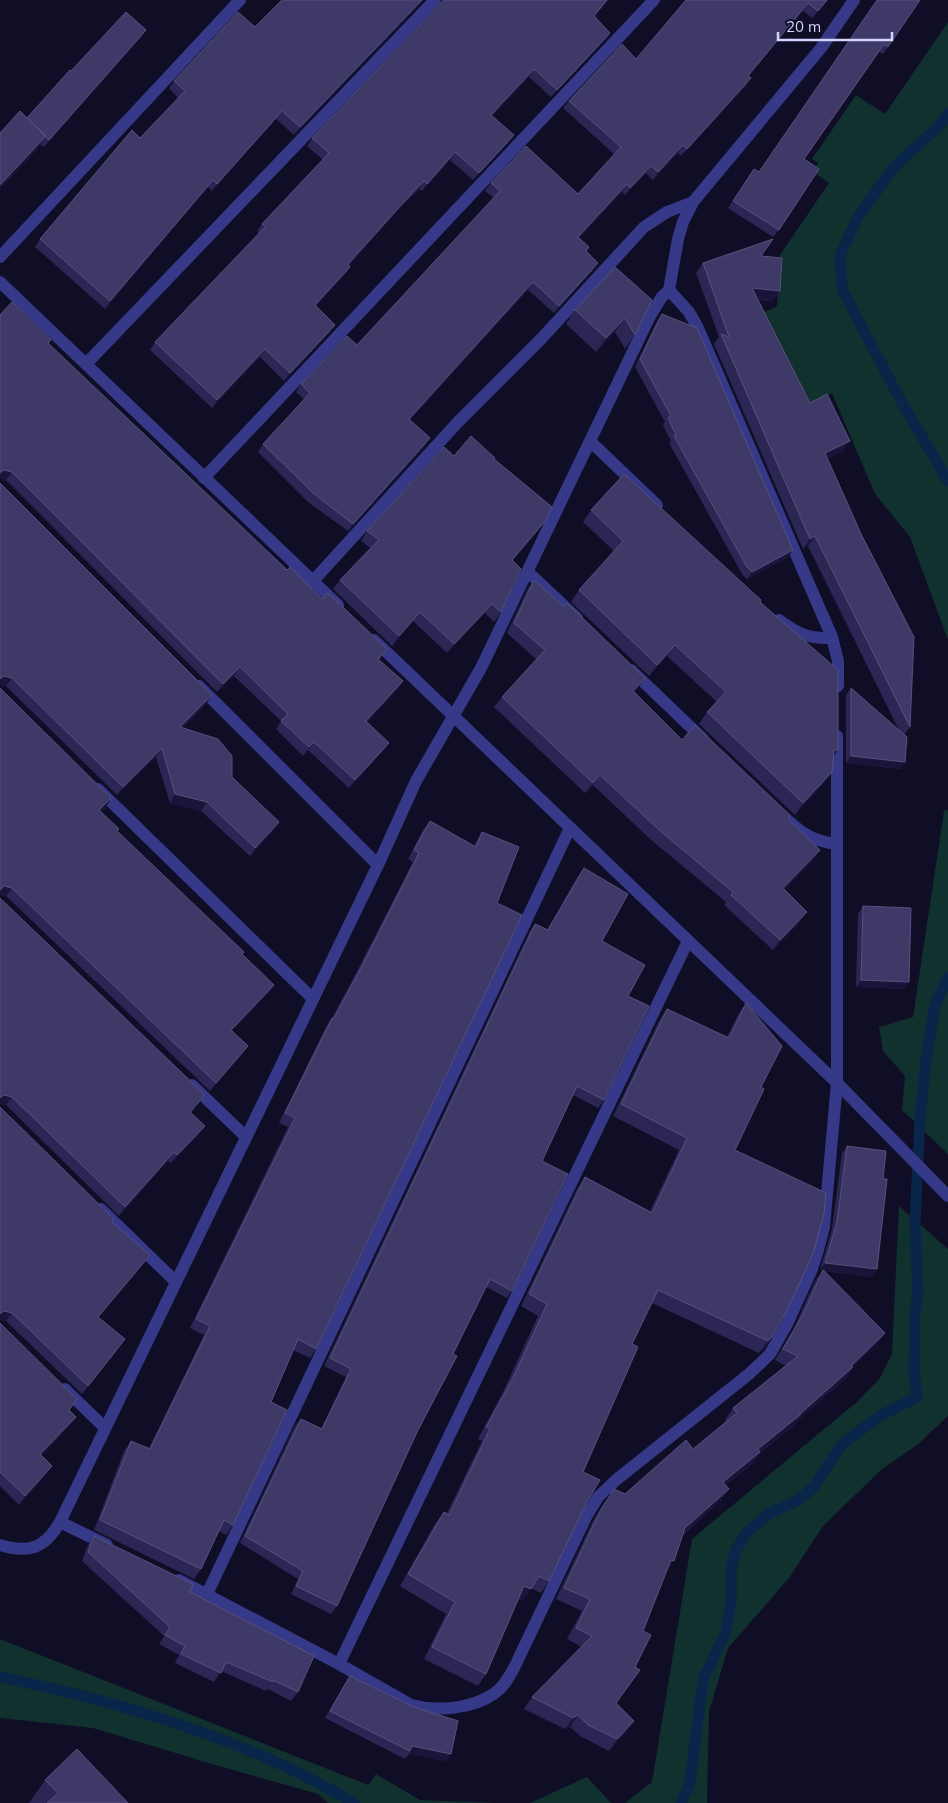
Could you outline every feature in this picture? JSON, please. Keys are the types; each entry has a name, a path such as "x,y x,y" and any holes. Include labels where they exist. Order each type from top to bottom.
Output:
{"street":[{"path":"0,256 240,0"},
{"path":"86,364 435,0"},
{"path":"204,478 654,0"},
{"path":"0,1545 12,1549 25,1550 35,1547 52,1535 60,1522 378,866 416,781 481,668 649,318 661,298 669,290 678,239 683,222 693,202 821,48 854,0"},
{"path":"313,581 458,422 541,340 644,227 667,212 693,202"},
{"path":"0,282 348,615"},
{"path":"669,290 680,301 697,326 832,637 838,661 837,700"},
{"path":"590,441 669,516"},
{"path":"528,572 585,626"},
{"path":"769,611 790,628 801,634 813,638 832,637"},
{"path":"362,628 837,1083 946,1194"},
{"path":"621,661 714,749"},
{"path":"189,676 378,866"},
{"path":"164,1572 339,1664 398,1698 422,1708 447,1708 484,1699 496,1692 505,1683 514,1668 586,1517 598,1497 616,1480 750,1374 770,1354 779,1340 812,1269 824,1227 837,1083 837,719"},
{"path":"92,783 313,999"},
{"path":"778,811 809,837 817,841 836,844"},
{"path":"208,1594 570,828"},
{"path":"339,1664 688,941"},
{"path":"183,1076 246,1137"},
{"path":"91,1200 176,1282"},
{"path":"56,1381 105,1428"},
{"path":"60,1522 121,1551"}],"green space":[{"path":"948,22 948,640 910,537 875,494 832,393 804,407 732,328 777,306 780,255 829,183 813,172 818,163 812,159 856,95 885,114"},
{"path":"948,810 948,1154 902,1110 905,1076 883,1051 879,1027 913,1017 944,811"},
{"path":"899,1206 948,1249 948,1416 917,1445 882,1469 823,1526 789,1578 728,1648 709,1712 707,1803 625,1803 652,1782 692,1539 858,1401 880,1378 892,1354"},
{"path":"0,1639 368,1785 376,1774 420,1800 497,1803 328,1803 318,1794 93,1728 0,1718"},
{"path":"587,1777 611,1803 530,1803"}],"building":[{"path":"282,0 422,0 300,127 282,111 217,184 213,180 110,301 40,239 132,130 140,138 185,91 174,81 238,12 255,27"},
{"path":"444,0 607,0 594,16 610,33 557,90 534,69 491,115 514,135 479,173 455,152 427,184 424,181 404,202 348,264 350,267 315,305 335,325 290,373 265,349 217,400 155,342 265,227 262,224 329,153 312,138"},
{"path":"686,0 827,0 818,11 808,3 748,76 751,78 687,149 683,145 658,172 651,166 630,188 627,184 578,237 589,247 586,251 598,263 559,306 533,282 409,419 430,438 353,524 314,494 263,444 310,393 301,384 347,336 357,345 500,191 491,183 526,146 578,194 621,147 569,101 622,44 636,59"},
{"path":"877,0 920,0 888,47 884,44 804,159 819,169 779,230 733,201 754,169 759,172"},
{"path":"126,12 146,30 49,140 27,118"},
{"path":"20,111 46,136 0,185 0,133"},
{"path":"773,239 761,256 782,258 780,291 752,288 810,403 827,394 850,441 825,453 862,536 914,637 910,727 815,536 810,539 721,334 729,337 703,263"},
{"path":"615,267 652,300 635,335 625,318 606,338 575,310"},
{"path":"12,302 51,340 48,343 287,570 290,567 322,599 328,593 387,649 378,659 403,681 366,721 389,743 355,780 314,742 309,747 281,721 288,714 240,667 223,684 12,472 4,470 0,473 0,315"},
{"path":"662,314 697,328 793,550 752,572 747,567 674,436 676,435 668,418 671,416 640,359"},
{"path":"471,436 494,459 552,507 545,521 512,560 521,569 501,612 492,604 454,644 420,612 399,636 340,580 379,540 367,531 444,447 454,456"},
{"path":"624,474 761,600 760,602 838,670 838,750 834,750 832,772 803,803 707,712 726,692 675,645 657,665 579,590 623,541 591,510"},
{"path":"0,483 212,695 180,727 218,739 232,756 232,777 279,822 255,848 207,802 175,794 162,748 123,787 12,678 4,676 0,679"},
{"path":"534,580 564,607 567,603 645,678 633,691 682,740 695,725 791,816 788,819 820,850 783,888 807,912 780,940 731,895 733,892 658,829 600,775 593,783 502,697 545,650 514,623"},
{"path":"0,688 111,798 99,810 119,829 117,831 244,952 242,954 274,985 231,1030 248,1046 216,1083 12,888 4,886 0,890"},
{"path":"851,688 907,737 905,762 851,756"},
{"path":"430,821 476,847 482,832 519,847 497,903 522,915 316,1349 298,1339 271,1402 287,1410 233,1525 224,1520 201,1569 100,1520 131,1441 150,1449 210,1326 196,1319 295,1118 285,1113 332,1018 334,1018 362,966 419,853 414,850"},
{"path":"584,868 628,894 602,941 645,965 628,996 649,1006 604,1100 577,1086 542,1161 568,1174 512,1291 490,1279 453,1354 457,1356 418,1430 337,1606 296,1586 303,1571 245,1536 301,1419 322,1429 351,1369 330,1358 535,924 548,930"},
{"path":"0,898 205,1095 190,1112 205,1126 177,1155 174,1152 125,1207 12,1097 4,1095 0,1098"},
{"path":"863,906 911,908 909,982 861,980"},
{"path":"746,1003 782,1046 761,1087 764,1089 735,1150 826,1193 824,1214 813,1254 788,1308 768,1341 658,1290 632,1344 638,1347 583,1472 600,1480 587,1502 549,1581 539,1576 531,1589 524,1586 486,1674 432,1647 455,1602 408,1574 444,1512 449,1515 490,1429 486,1427 512,1380 547,1304 529,1294 585,1177 652,1213 687,1138 621,1104 667,1009 729,1038"},
{"path":"0,1107 114,1219 112,1222 150,1255 98,1317 125,1339 88,1386 12,1313 4,1311 0,1314"},
{"path":"847,1146 886,1151 883,1179 887,1179 877,1269 825,1263 837,1222"},
{"path":"823,1270 885,1333 851,1366 853,1367 800,1415 758,1449 760,1452 723,1482 729,1489 685,1528 674,1561 671,1560 643,1631 651,1635 635,1667 640,1670 616,1703 634,1721 617,1739 588,1725 578,1715 573,1718 532,1697 592,1636 576,1628 590,1599 564,1588 601,1509 614,1489 625,1494 686,1440 693,1449 737,1413 733,1408 798,1356 783,1349 802,1316"},
{"path":"0,1323 77,1399 69,1410 76,1417 40,1454 52,1466 25,1496 0,1472"},
{"path":"94,1536 193,1584 190,1592 314,1656 298,1692 226,1662 221,1673 181,1654 185,1646 165,1635 170,1627 88,1552"},
{"path":"350,1676 414,1707 458,1721 451,1754 412,1746 410,1751 330,1711"},
{"path":"77,1749 128,1803 47,1803 58,1793 45,1780"}],"waterway":[{"path":"948,113 941,124 893,168 858,217 840,255 842,289 902,403 948,481"},
{"path":"681,1803 690,1782 703,1680 726,1632 731,1601 731,1570 736,1550 747,1532 770,1513 797,1501 813,1488 842,1444 880,1416 917,1397 914,1372 915,1312 918,1293 915,1223 920,1118 927,1052 935,1005 948,977"},
{"path":"0,1677 137,1711 227,1741 313,1780 354,1803"}]}
